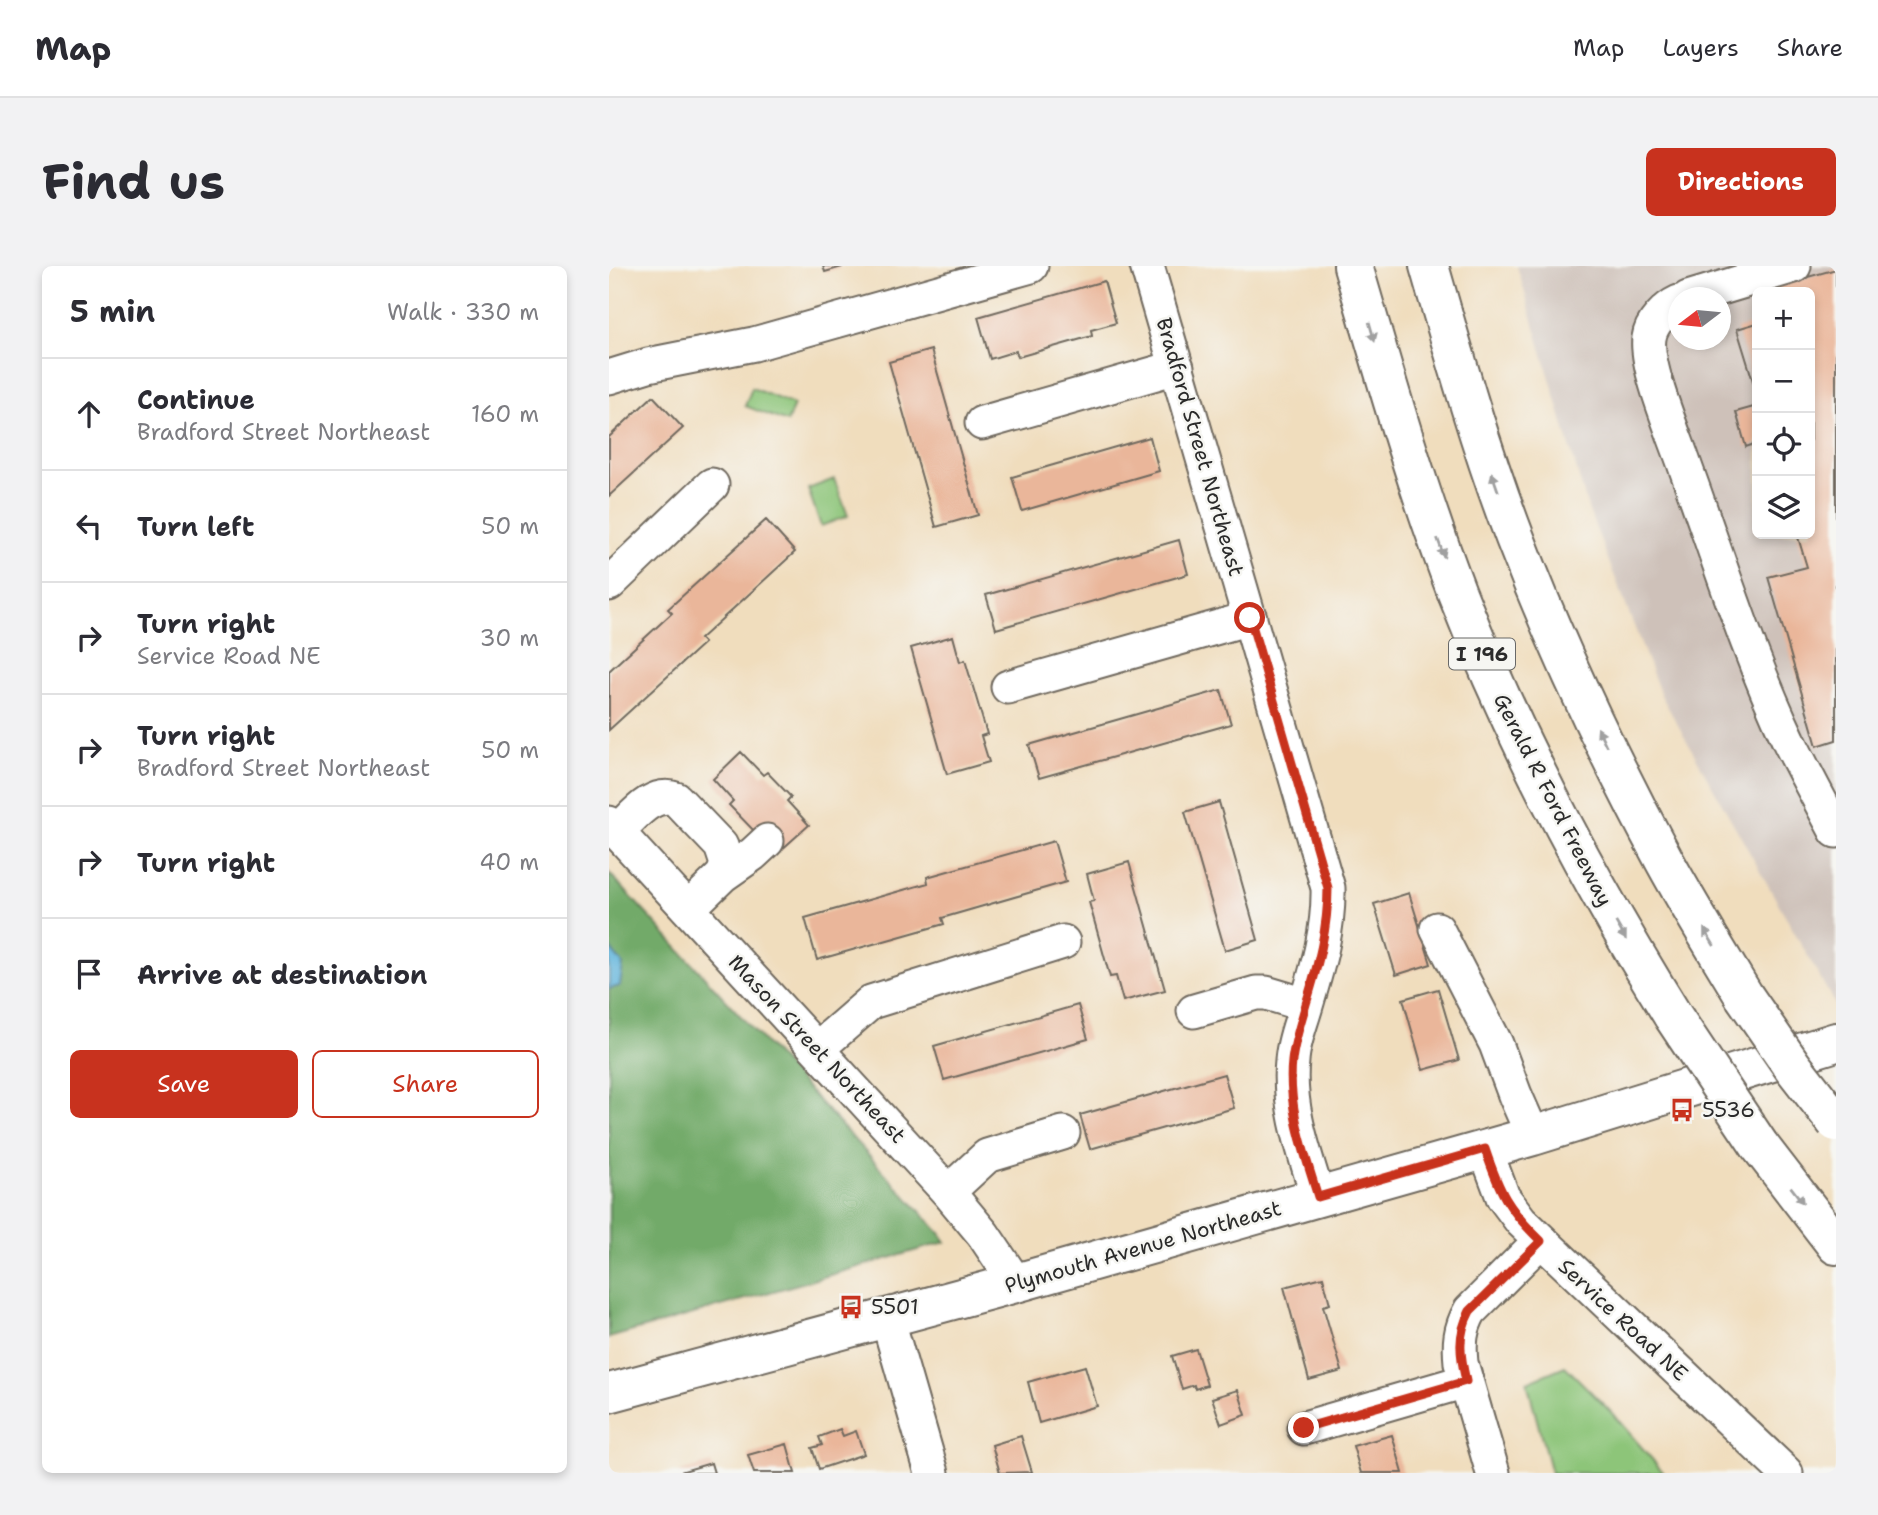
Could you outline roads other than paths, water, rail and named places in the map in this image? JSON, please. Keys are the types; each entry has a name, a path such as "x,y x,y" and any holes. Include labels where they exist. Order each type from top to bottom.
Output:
{"main road":[{"name":"Gerald R Ford Freeway","path":"1353,266 1422,495 1483,656 1559,820 1588,876 1672,1016 1759,1145 1836,1245"},
{"path":"1429,266 1461,378 1515,539 1623,783 1665,862 1744,996 1836,1123"},
{"name":"Plymouth Avenue Northeast","path":"609,1393 1016,1283 1533,1136 1836,1042"}],"street":[{"path":"609,377 648,365 754,344 1031,266"},
{"name":"Bradford Street Northeast","path":"1147,266 1328,888 1327,923 1292,1059 1291,1083 1298,1128 1318,1197"},
{"path":"1724,287 1794,266"},
{"path":"1668,309 1658,319 1649,336 1650,354 1660,396 1747,638 1789,740 1836,831"},
{"path":"982,423 1177,367"},
{"path":"609,584 712,485"},
{"path":"1009,687 1250,618"},
{"path":"613,827 651,802 669,797 676,799 721,846 727,864 723,875"},
{"name":"Mason Street Northeast","path":"613,827 949,1192 983,1234 1016,1283"},
{"path":"688,909 723,875 767,841"},
{"path":"1437,929 1496,1044 1514,1095 1533,1136"},
{"path":"818,1048 870,1002 1063,942"},
{"path":"1194,1011 1257,993 1266,993 1306,1005"},
{"path":"949,1192 987,1156 1063,1133"},
{"name":"Service Road NE","path":"1485,1149 1503,1197 1521,1221 1786,1473"},
{"path":"1493,1473 1466,1381 1459,1345 1462,1326 1470,1311 1541,1241"},
{"path":"887,1317 932,1473"},
{"path":"1304,1428 1466,1381"}],"water":[{"path":"609,947 623,964 620,986 609,989"}],"place":[{"name":"5536","path":"1682,1110"},
{"name":"5501","path":"851,1307"}]}
